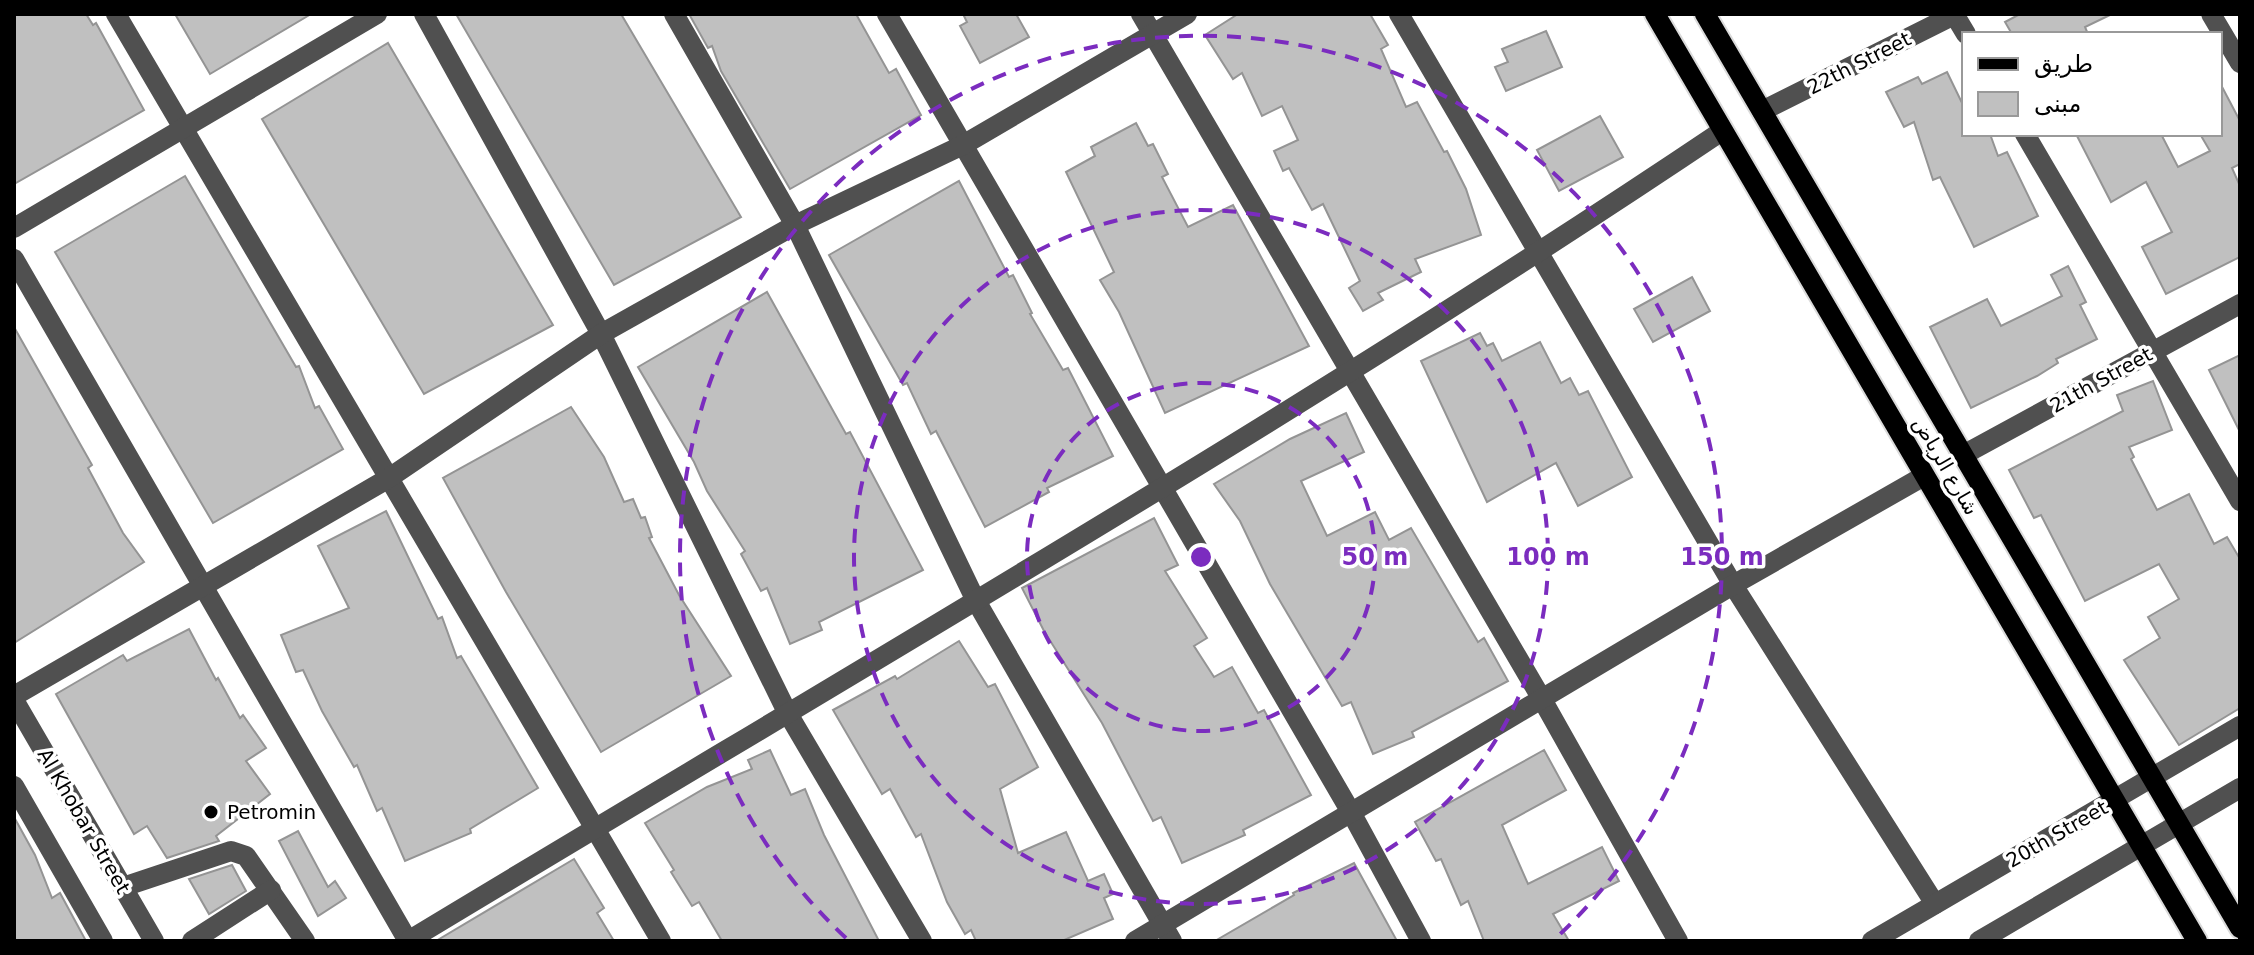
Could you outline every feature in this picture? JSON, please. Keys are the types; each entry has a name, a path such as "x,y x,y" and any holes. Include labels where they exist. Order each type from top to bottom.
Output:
{"main road":[{"name":"شارع الرياض","path":"1655,14 2197,941"},
{"name":"شارع الرياض","path":"1705,14 2240,928"}],"street":[{"path":"116,14 661,941"},
{"path":"14,228 377,14"},
{"path":"424,14 601,334 787,712 922,941"},
{"path":"674,14 795,225 975,599 1167,933"},
{"path":"887,14 1352,814 1421,941"},
{"path":"1141,14 1543,701 1678,941"},
{"path":"14,698 389,478 601,334 795,225 963,145 1187,14"},
{"path":"1399,14 1733,585 1935,904"},
{"path":"1955,14 1965,32"},
{"name":"22th Street","path":"1762,111 1955,14"},
{"path":"2211,14 2222,32"},
{"path":"2222,33 2240,63"},
{"path":"14,259 408,941 1350,372 1539,254 1722,131"},
{"path":"2026,136 2240,501"},
{"name":"21th Street","path":"1963,455 2240,304"},
{"path":"1135,941 1167,933 1352,814 1733,585 1924,476"},
{"name":"Al Khobar Street","path":"14,698 154,941"},
{"name":"20th Street","path":"1872,941 2240,726"},
{"path":"14,786 103,941"},
{"path":"1979,941 2240,788"},
{"path":"123,887 231,851 246,856 305,941"},
{"path":"192,941 271,890"}],"building":[{"path":"14,14 86,14 93,25 96,23 144,110 14,184"},
{"path":"175,14 311,14 210,74"},
{"path":"456,14 621,14 741,217 614,285"},
{"path":"689,14 856,14 889,73 896,69 921,115 790,189 721,71 712,46 708,48"},
{"path":"963,14 1016,14 1029,37 980,63 960,26 967,22"},
{"path":"1238,14 1370,14 1388,45 1381,49 1406,107 1417,102 1444,152 1447,151 1466,189 1481,235 1415,259 1421,272 1378,293 1383,300 1363,311 1349,288 1360,281 1323,204 1312,210 1289,168 1283,171 1274,151 1298,140 1282,106 1262,116 1242,73 1233,79 1205,35"},
{"path":"2020,14 2112,14 2085,27 2087,32 2011,32 2005,22"},
{"path":"1546,31 1562,67 1506,91 1495,67 1508,62 1502,49"},
{"path":"388,43 553,325 424,394 262,119"},
{"path":"1947,72 1962,103 1962,136 1991,136 1998,156 2007,152 2038,216 1974,247 1940,177 1933,180 1914,122 1904,127 1886,92 1918,77 1922,84"},
{"path":"2222,87 2240,121 2240,164 2232,168 2240,186 2240,257 2166,294 2142,247 2172,232 2146,182 2111,202 2077,136 2162,136 2178,167 2210,151 2201,136 2222,136"},
{"path":"1600,116 1623,157 1559,191 1537,150"},
{"path":"1136,123 1148,146 1153,144 1168,174 1162,177 1188,227 1233,205 1309,346 1165,413 1119,312 1100,280 1114,272 1066,172 1095,156 1091,147"},
{"path":"185,176 296,367 299,366 315,408 319,406 343,449 213,523 55,252"},
{"path":"959,181 1009,277 1013,275 1030,314 1063,370 1068,368 1113,456 1047,488 1049,492 985,527 936,431 931,434 907,383 903,385 829,255"},
{"path":"2068,266 2086,302 2080,305 2097,339 2056,359 2058,363 2037,376 1971,408 1930,327 1987,299 2001,326 2062,296 2051,275"},
{"path":"1692,277 1710,311 1653,342 1634,309"},
{"path":"767,292 846,434 850,432 923,570 819,622 822,630 790,644 767,588 761,591 741,554 745,551 707,491 694,462 638,367"},
{"path":"14,327 92,465 88,468 123,533 144,562 14,643"},
{"path":"1480,333 1487,346 1493,343 1502,361 1540,342 1561,383 1570,378 1579,395 1588,391 1632,477 1578,506 1556,463 1487,502 1421,361"},
{"path":"2240,355 2240,432 2209,370"},
{"path":"2153,381 2172,430 2129,447 2134,457 2131,459 2157,510 2189,494 2214,544 2227,537 2240,559 2240,708 2179,745 2124,660 2160,638 2148,617 2179,599 2159,564 2085,601 2041,515 2034,518 2009,470 2123,411 2117,395"},
{"path":"571,407 604,457 624,502 633,499 641,518 645,517 652,537 649,538 679,595 731,676 601,752 443,478"},
{"path":"1346,413 1364,452 1301,481 1327,536 1375,512 1389,540 1411,528 1478,642 1484,638 1508,681 1412,732 1414,737 1373,754 1351,702 1342,706 1270,584 1240,521 1214,484 1290,439"},
{"path":"386,511 438,619 442,617 457,658 461,656 538,788 470,829 471,833 405,861 382,808 377,811 357,765 354,767 322,711 303,670 296,672 281,635 349,608 318,546"},
{"path":"1154,518 1178,565 1165,571 1207,638 1194,646 1214,677 1232,667 1258,713 1264,710 1311,795 1243,830 1245,835 1182,863 1161,817 1153,821 1102,723 1044,631 1022,588"},
{"path":"189,629 240,718 243,715 266,748 246,761 270,794 216,836 219,841 167,858 147,826 134,834 56,694 123,655 127,661"},
{"path":"959,641 988,687 995,684 1038,767 1000,789 1018,853 1066,832 1088,881 1104,874 1113,894 1104,898 1113,919 1062,941 976,941 971,930 965,934 947,902 921,834 916,837 890,789 882,794 833,710 895,676 897,679"},
{"path":"770,750 791,795 805,789 824,835 879,941 722,941 699,902 692,906 671,872 674,870 645,823 707,787 752,769 748,760"},
{"path":"1544,750 1566,790 1502,825 1528,884 1602,847 1619,881 1553,914 1569,941 1484,941 1468,901 1461,905 1441,859 1436,861 1415,822"},
{"path":"14,817 35,855 52,898 60,893 86,941 14,941"},
{"path":"298,831 328,887 335,881 346,898 318,916 279,841"},
{"path":"574,859 604,908 597,913 614,941 436,941"},
{"path":"1354,863 1397,941 1215,941 1293,893"},
{"path":"232,865 246,891 209,914 189,879"}],"place":[{"name":"Petromin","path":"211,812"}]}
